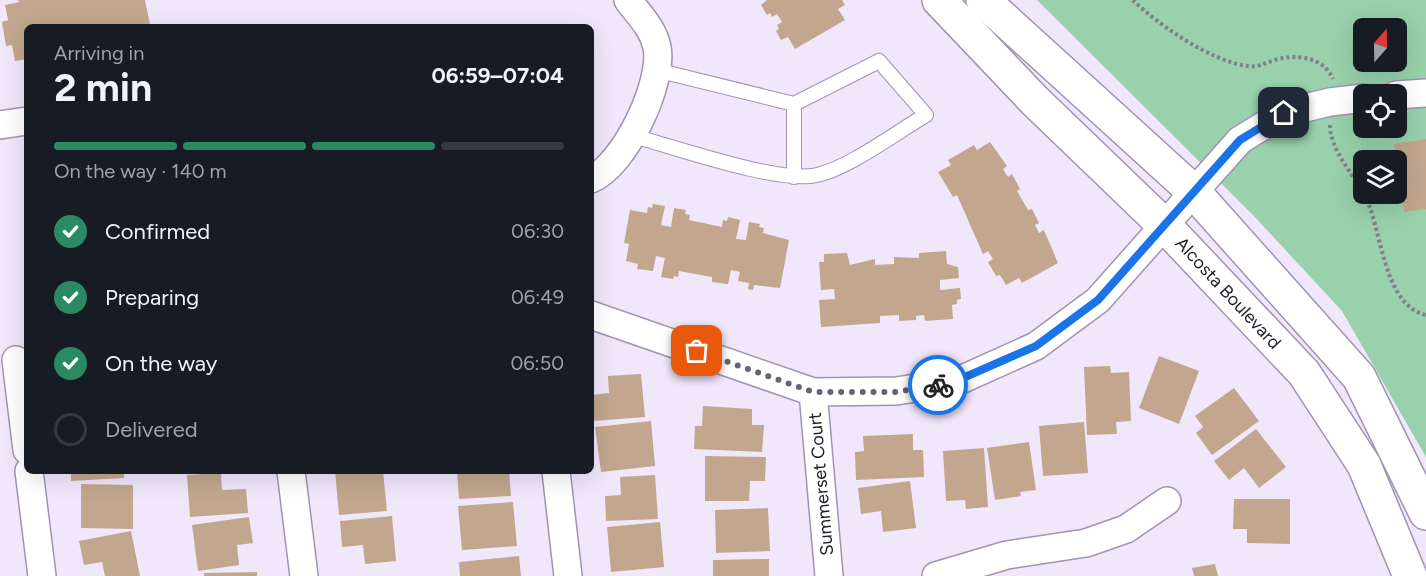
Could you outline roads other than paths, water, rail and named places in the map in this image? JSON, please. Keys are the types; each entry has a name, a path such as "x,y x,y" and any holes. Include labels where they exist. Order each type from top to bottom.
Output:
{"main road":[{"name":"Alcosta Boulevard","path":"939,0 1034,100 1165,226 1304,373 1364,465 1410,576"},
{"path":"983,0 1192,191 1359,377 1426,513"}],"street":[{"path":"594,177 617,160 633,136 656,70 657,51 653,33 628,0"},
{"path":"1407,94 1426,93"},
{"path":"594,316 813,392 896,392 956,381 1036,346 1098,300 1165,226 1192,191 1240,140 1284,113 1330,102 1353,99"},
{"path":"0,125 24,121"},
{"path":"14,359 24,429"},
{"name":"Summerset Court","path":"813,392 829,576"},
{"path":"29,474 42,576"},
{"path":"291,474 304,576"},
{"path":"556,474 568,576"},
{"path":"936,576 1007,555 1086,543 1126,529 1167,501"}],"lane":[{"path":"633,136 761,171 794,177 819,175 847,162 926,115 879,61 794,104 656,70"},
{"path":"794,104 794,177"}]}
